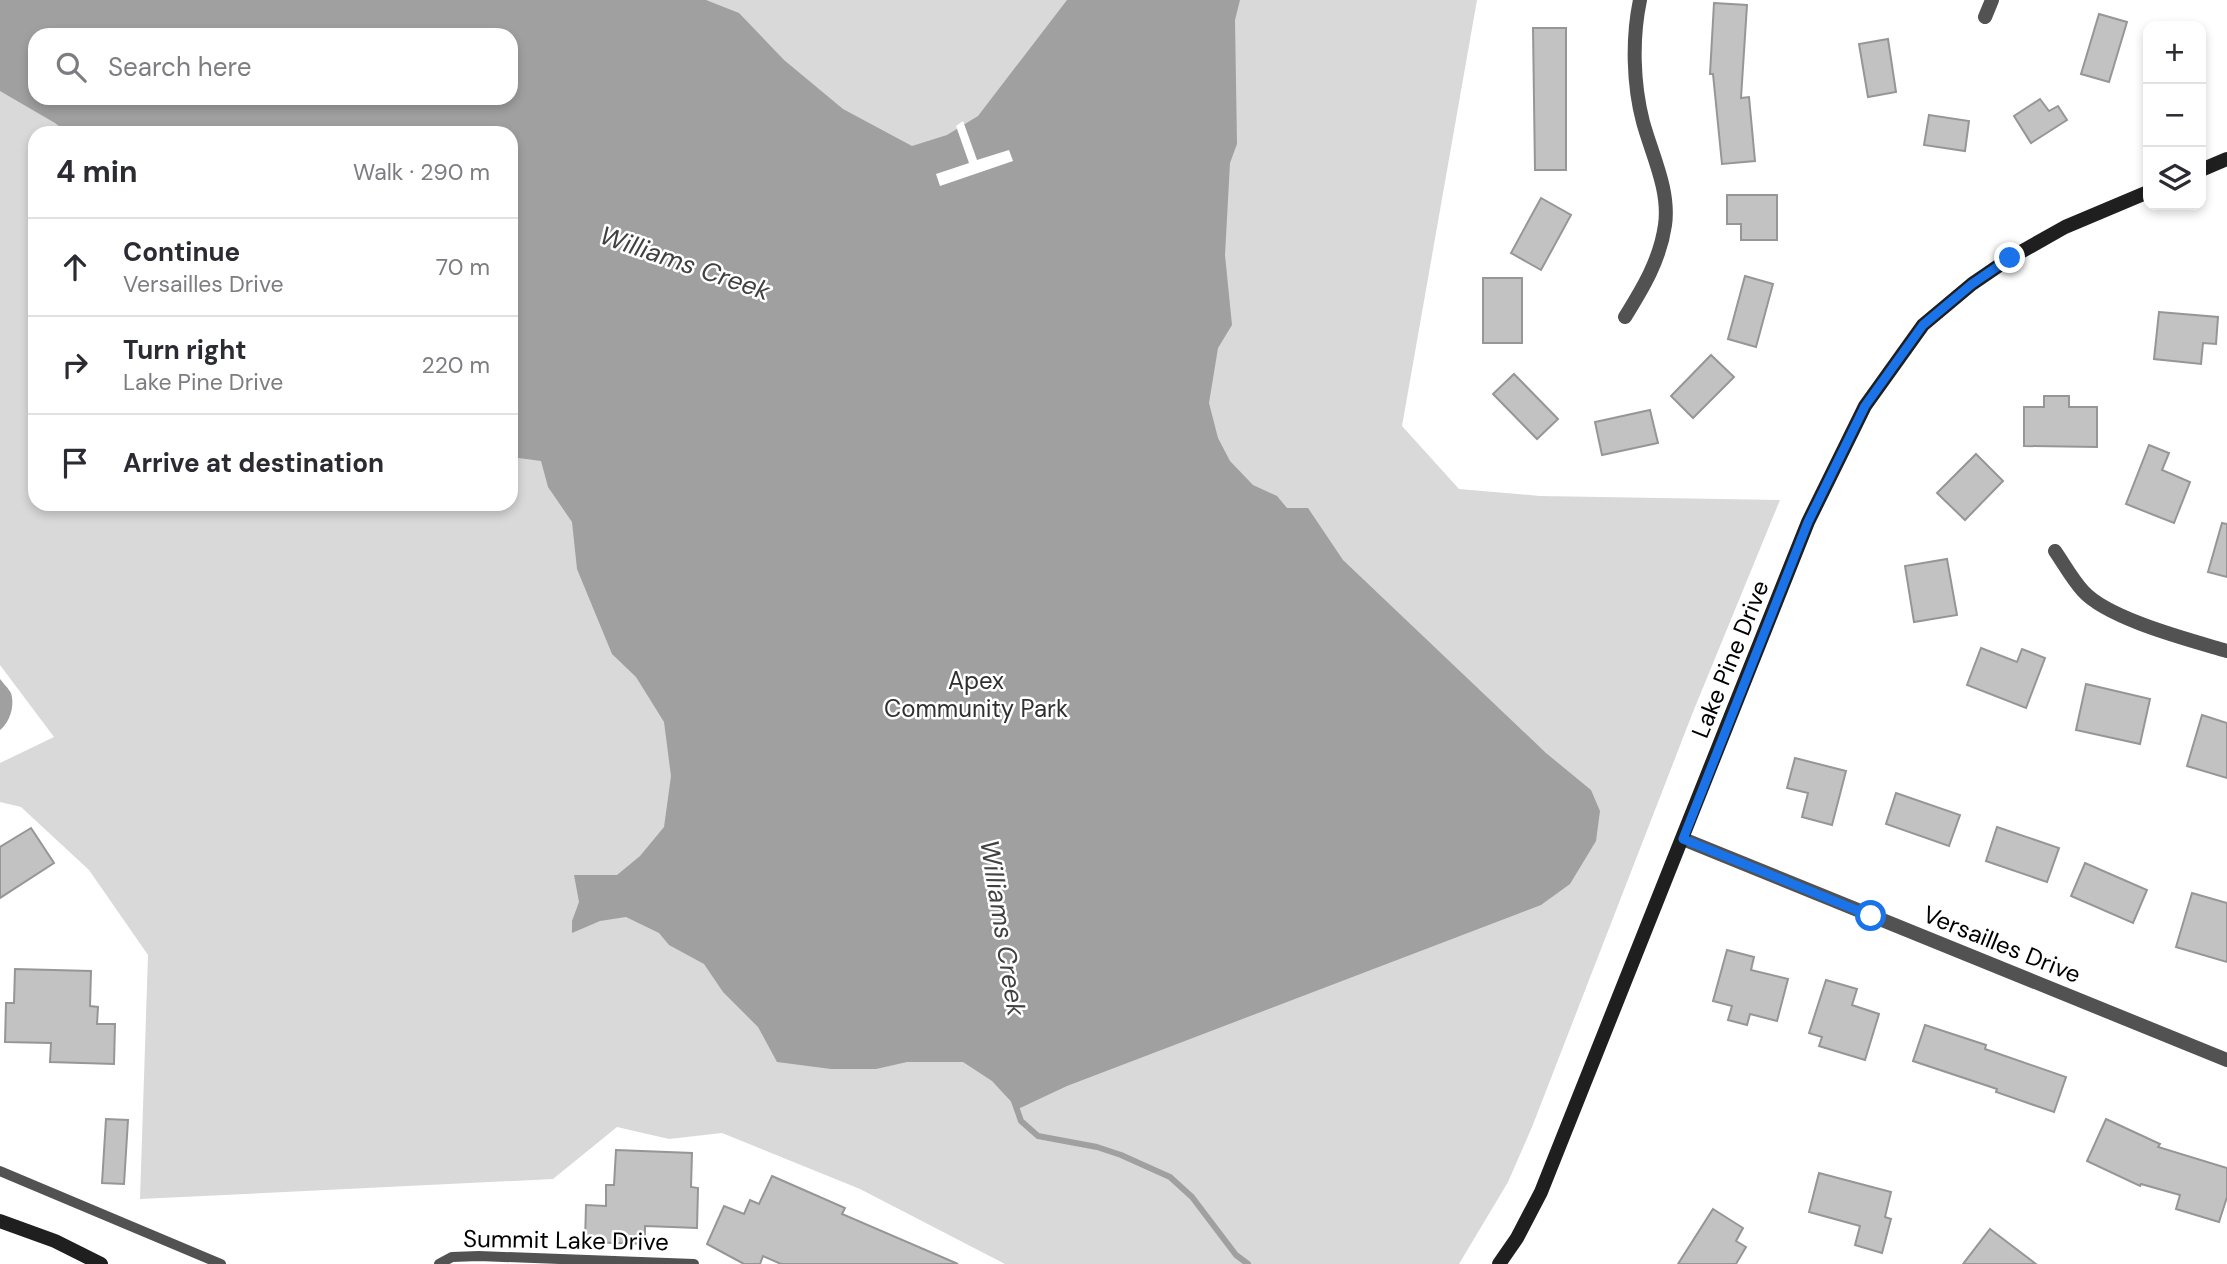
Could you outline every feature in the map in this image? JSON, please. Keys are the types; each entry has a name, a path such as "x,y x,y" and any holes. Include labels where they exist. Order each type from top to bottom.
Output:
{"main road":[{"path":"2206,168 2227,159"},
{"name":"Lake Pine Drive","path":"1499,1264 1517,1238 1541,1192 1808,522 1865,406 1923,325 1972,284 2010,258 2065,227 2143,194"},
{"path":"0,1221 55,1241 101,1264"}],"street":[{"path":"1625,317 1655,265 1666,223 1666,198 1638,95 1635,42 1640,0"},
{"path":"1985,17 1992,0"},
{"path":"2055,551 2083,591 2097,602 2148,625 2227,651"},
{"name":"Versailles Drive","path":"1683,839 2227,1060"}],"lane":[{"path":"0,1171 221,1264"},
{"name":"Summit Lake Drive","path":"439,1264 452,1257 479,1256 694,1264"}],"green space":[{"name":"Apex Community Park","path":"0,0 1477,0 1402,426 1459,489 1540,496 1780,500 1693,712 1532,1127 1508,1182 1459,1264 1005,1264 860,1189 722,1133 669,1139 617,1127 553,1179 140,1199 148,955 89,870 21,807 0,802 0,763 54,737 0,665"}],"water":[{"path":"0,0 706,0 739,13 784,60 843,109 912,146 947,135 978,116 1067,0 1240,0 1235,20 1237,144 1230,163 1225,255 1232,325 1218,348 1209,403 1218,438 1230,461 1253,485 1277,496 1287,508 1308,508 1343,560 1546,753 1591,790 1600,811 1596,841 1570,884 1541,905 1067,1086 1018,1109 992,1081 963,1062 907,1062 876,1069 831,1069 777,1062 758,1027 723,992 704,964 669,945 659,933 626,917 600,921 572,933 572,921 579,902 574,875 617,875 640,856 664,827 671,776 664,722 636,677 612,654 577,569 572,522 548,487 541,461 518,458 518,126 59,126 0,91"},
{"path":"0,679 11,693 12,708 9,718 0,730"}],"pier":[{"path":"963,121 977,160 1009,150 1013,161 940,186 936,174 969,163 956,126"}],"building":[{"path":"1714,3 1747,5 1741,98 1749,97 1755,161 1722,164 1713,74 1710,74"},
{"path":"2099,14 2127,22 2109,82 2081,74"},
{"path":"1533,28 1566,28 1566,170 1535,170"},
{"path":"1888,39 1896,92 1868,97 1859,44"},
{"path":"2040,99 2049,111 2058,106 2067,120 2031,143 2014,116"},
{"path":"1929,115 1969,121 1965,151 1924,145"},
{"path":"1727,195 1777,195 1777,240 1741,240 1741,224 1727,224"},
{"path":"1541,198 1571,215 1541,270 1511,253"},
{"path":"1745,276 1773,284 1756,347 1728,339"},
{"path":"1483,278 1522,278 1522,343 1483,343"},
{"path":"2159,312 2218,317 2216,344 2203,343 2201,364 2154,359"},
{"path":"1711,355 1734,377 1693,418 1671,396"},
{"path":"1514,374 1558,419 1537,439 1493,394"},
{"path":"2044,396 2069,396 2069,407 2097,407 2097,447 2024,446 2024,407 2044,407"},
{"path":"1650,410 1658,443 1602,455 1595,422"},
{"path":"2149,445 2169,453 2162,470 2190,482 2174,523 2126,504"},
{"path":"1976,454 2003,481 1965,520 1937,493"},
{"path":"2222,523 2227,524 2227,577 2208,572"},
{"path":"1947,559 1957,615 1914,622 1905,566"},
{"path":"1981,648 2017,662 2022,649 2045,658 2026,708 1967,685"},
{"path":"2086,684 2150,699 2140,744 2076,730"},
{"path":"2202,715 2227,723 2227,778 2187,766"},
{"path":"1795,758 1846,771 1832,825 1802,817 1808,793 1787,788"},
{"path":"1896,793 1960,815 1949,846 1886,824"},
{"path":"1997,827 2059,848 2047,882 1986,861"},
{"path":"31,828 54,863 0,898 0,847"},
{"path":"2085,863 2147,890 2133,923 2071,896"},
{"path":"2192,893 2227,903 2227,962 2176,947"},
{"path":"1727,950 1754,957 1751,970 1788,979 1777,1021 1750,1014 1747,1025 1728,1020 1732,1006 1713,1001"},
{"path":"15,969 91,971 90,1006 98,1007 97,1024 115,1024 114,1064 50,1062 51,1043 5,1042 6,1003 14,1003"},
{"path":"1826,980 1857,989 1852,1005 1879,1014 1865,1060 1819,1046 1822,1037 1809,1033"},
{"path":"1925,1025 1986,1045 1985,1049 2066,1077 2054,1112 1996,1092 1997,1089 1913,1061"},
{"path":"106,1119 128,1120 124,1184 102,1183"},
{"path":"2106,1119 2160,1144 2158,1147 2227,1168 2227,1197 2219,1222 2176,1209 2180,1195 2141,1184 2140,1186 2087,1161"},
{"path":"616,1150 692,1153 691,1187 698,1188 697,1228 645,1226 645,1244 585,1242 586,1205 606,1206 606,1185 614,1185"},
{"path":"1819,1173 1891,1192 1885,1217 1891,1219 1882,1253 1855,1245 1860,1226 1809,1212"},
{"path":"772,1176 845,1208 842,1214 958,1264 781,1264 763,1256 760,1264 744,1264 707,1244 724,1206 744,1214 750,1200 759,1204"},
{"path":"1713,1209 1743,1228 1736,1241 1746,1247 1736,1264 1678,1264"},
{"path":"1990,1229 2036,1264 1963,1264"}],"waterway":[{"name":"Williams Creek","path":"1014,1101 1021,1121 1038,1136 1097,1147 1170,1177 1192,1197 1236,1255 1248,1264"}],"route":[{"path":"1871,916 1683,839 1808,522 1865,406 1923,325 1972,284 2010,258"}]}
